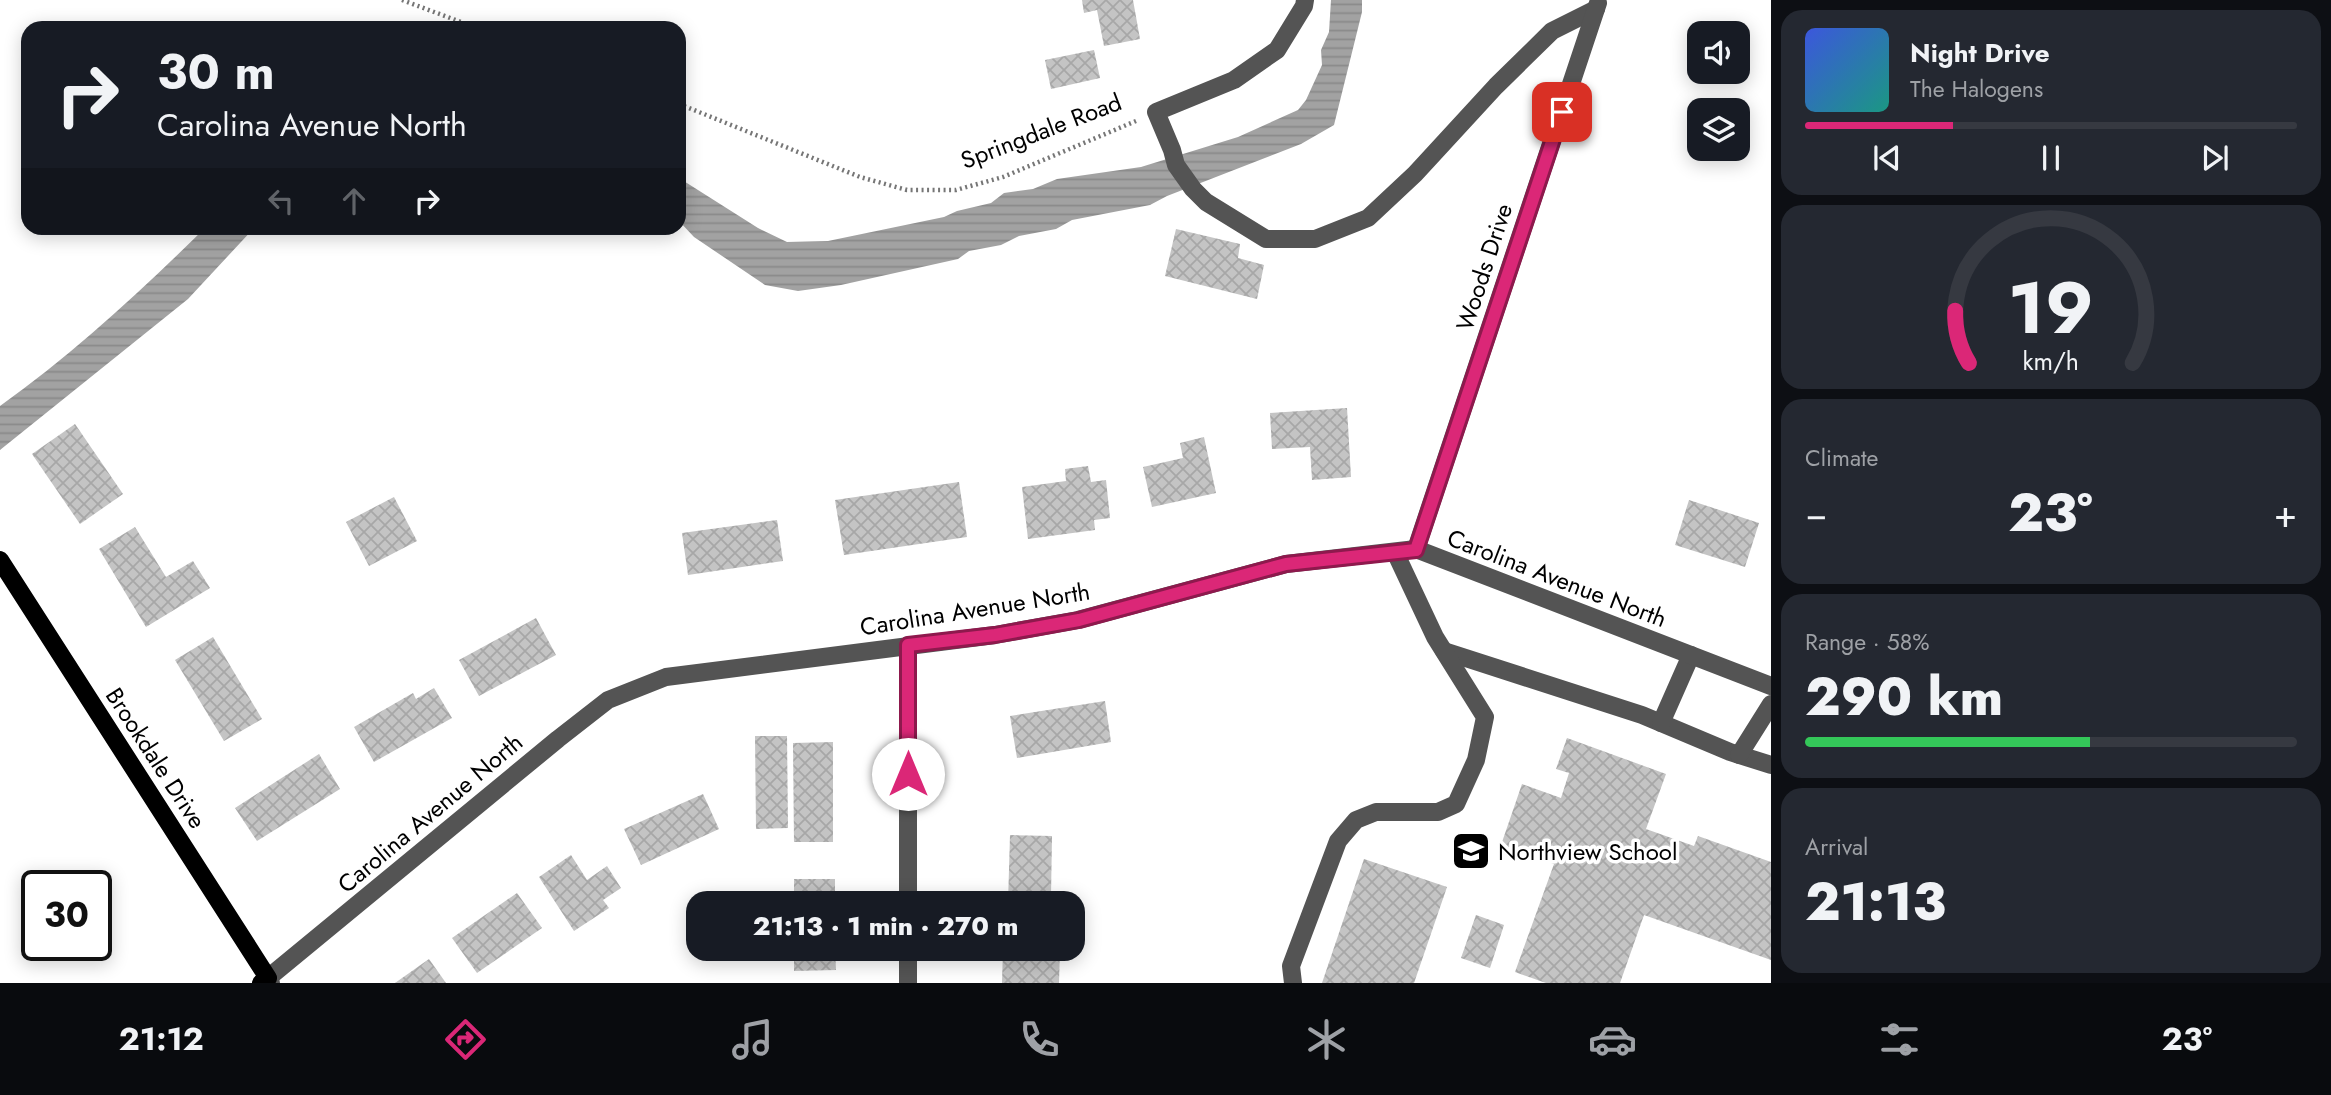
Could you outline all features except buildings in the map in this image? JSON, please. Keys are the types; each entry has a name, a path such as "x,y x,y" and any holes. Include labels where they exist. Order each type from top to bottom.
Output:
{"main road":[{"name":"Brookdale Drive","path":"2,568 266,981"}],"street":[{"name":"Springdale Road","path":"1156,113 1234,80 1277,50 1305,0"},
{"path":"1156,113 1176,165 1206,202 1266,239 1315,239 1368,218 1415,174 1496,86 1552,31 1597,4"},
{"name":"Woods Drive","path":"1416,550 1597,4"},
{"name":"Carolina Avenue North","path":"266,981 558,738 608,700 666,677 995,635 1079,620 1286,564 1416,550 1771,686"},
{"path":"1293,983 1291,966 1338,841 1356,820 1376,812 1438,811 1457,804 1476,760 1485,717 1435,636 1395,552"},
{"path":"908,645 908,891"},
{"path":"1444,651 1661,723 1771,765"},
{"path":"1661,723 1690,655"},
{"path":"1739,755 1771,704"},
{"path":"908,961 908,983"}],"path":[{"path":"402,0 458,21"},
{"name":"Springdale Road","path":"686,107 860,177 907,190 956,190 1003,177 1156,113"}],"shaded area":[{"path":"1331,0 1362,0 1362,12 1334,125 1301,144 1150,205 1072,220 1056,229 1019,236 1001,245 969,251 958,259 841,285 798,291 765,285 694,237 686,228 686,182 758,228 787,242 828,241 944,217 991,203 1004,193 1033,189 1057,179 1141,167 1238,137 1298,110 1306,100 1322,65 1321,50 1329,32"},
{"path":"198,235 247,235 188,299 0,450 0,406 54,365"}],"place":[{"name":"Northview School","path":"1471,851"}],"route":[{"path":"908,774 908,645 995,635 1079,620 1161,600 1286,564 1416,550 1562,112"}]}
